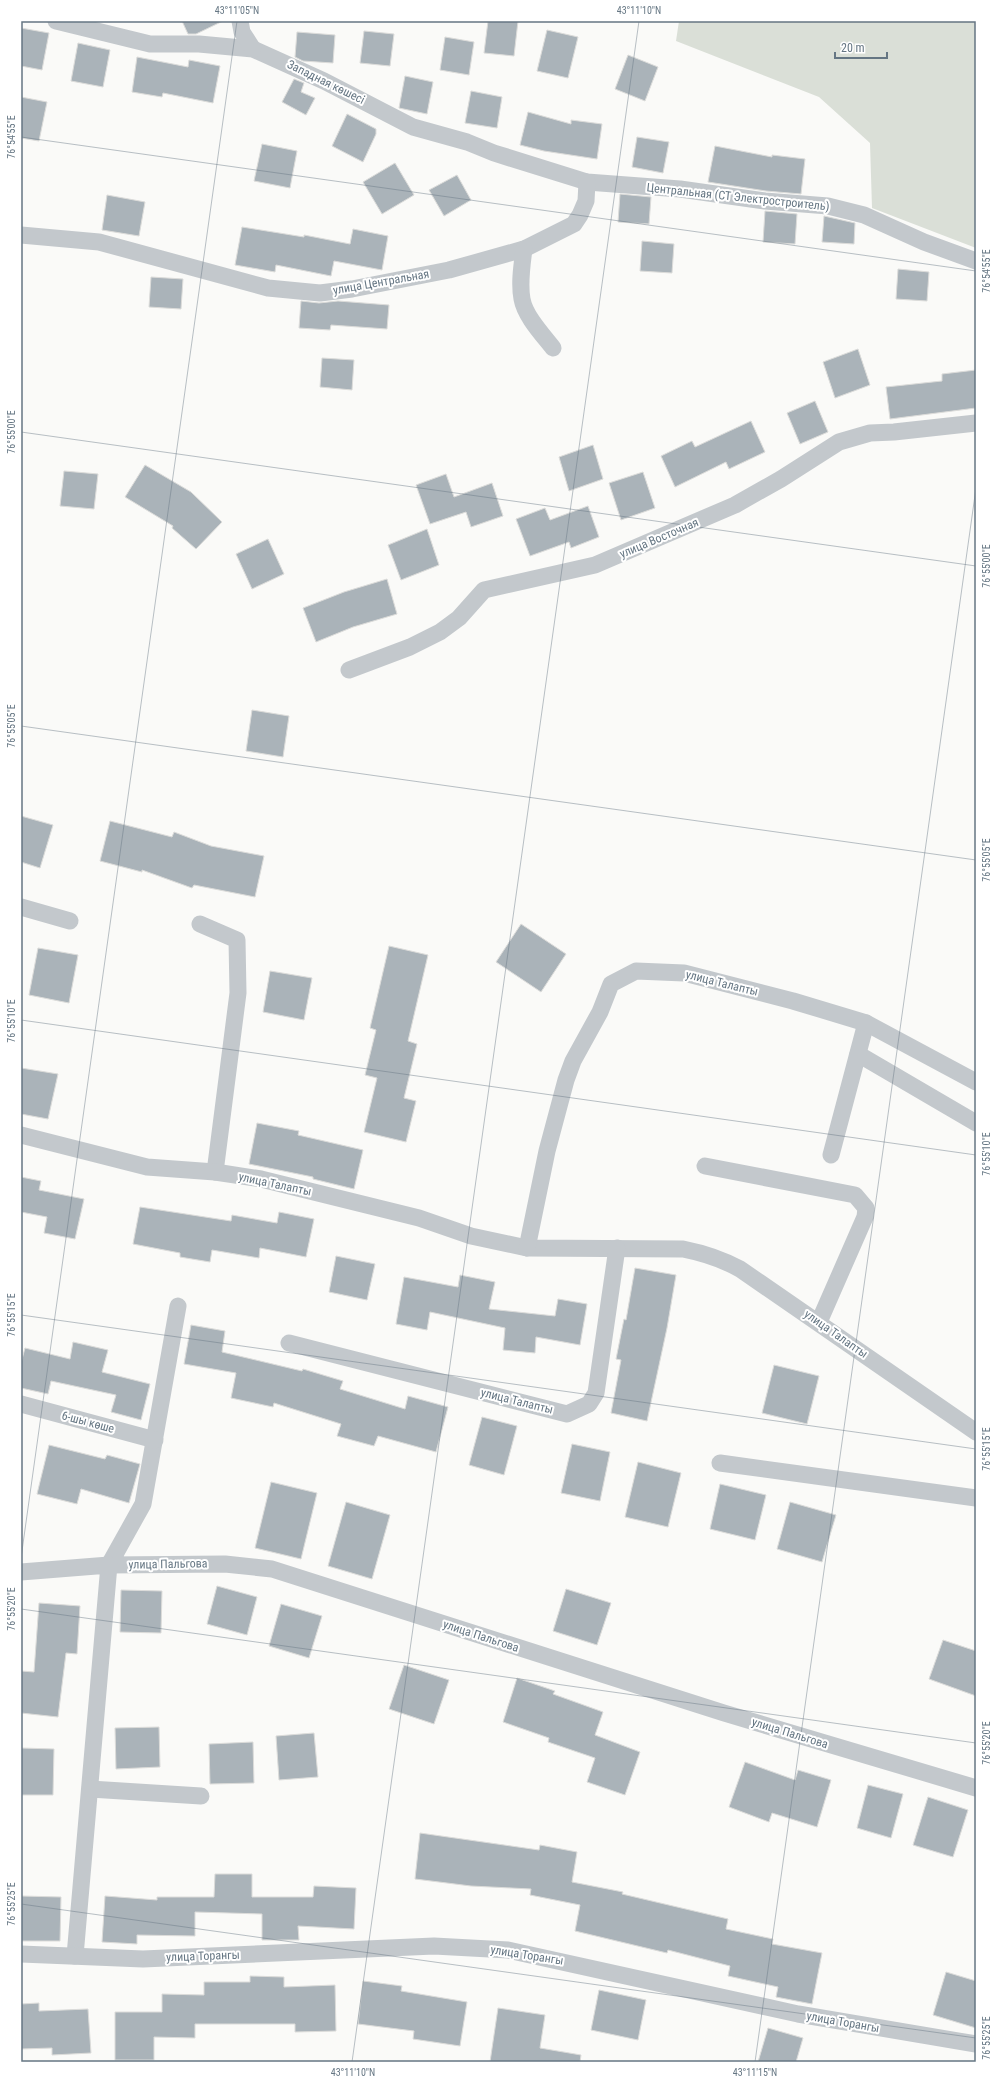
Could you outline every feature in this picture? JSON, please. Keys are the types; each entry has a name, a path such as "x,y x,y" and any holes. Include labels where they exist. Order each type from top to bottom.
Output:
{"street":[{"name":"Западная көшесі","path":"56,21 150,44 200,44 253,50 345,91 413,127 467,142 494,153 586,182"},
{"path":"240,21 242,32 253,50"},
{"name":"улица Центральная","path":"21,235 99,242 268,288 320,293 352,289 449,270 524,249 574,224 586,201 586,182"},
{"name":"Центральная (СТ Электростроитель)","path":"586,182 680,189 765,201 828,206 864,216 924,242 976,261"},
{"path":"524,249 521,269 522,298 526,311 553,348"},
{"name":"улица Восточная","path":"349,670 410,647 440,632 459,618 484,590 595,565 735,505 781,479 839,442 870,433 894,432 976,423"},
{"path":"21,907 70,921"},
{"path":"200,924 237,940 238,993 215,1172"},
{"name":"улица Талапты","path":"527,1248 547,1151 566,1080 573,1061 600,1012 611,984 636,971 684,973 793,1001 866,1023 976,1082"},
{"path":"831,1155 866,1023"},
{"path":"858,1054 976,1123"},
{"name":"улица Талапты","path":"21,1135 129,1164 171,1170 215,1172 303,1189 419,1218 471,1236 527,1248 683,1249 699,1252 727,1262 819,1322 976,1432"},
{"path":"704,1166 855,1194 866,1208 865,1217 819,1322"},
{"name":"улица Талапты","path":"289,1343 567,1414 588,1404 596,1393 617,1248"},
{"name":"улица Пальгова","path":"178,1306 143,1504 109,1565 225,1564 272,1569 724,1713 976,1788"},
{"name":"6-шы көше","path":"21,1404 155,1440"},
{"path":"720,1463 976,1498"},
{"path":"21,1572 109,1565 75,1956"},
{"path":"90,1789 201,1796"},
{"name":"улица Торангы","path":"21,1954 143,1959 434,1946 508,1950 798,2014 976,2044"}],"shaded area":[{"path":"679,21 976,21 976,248 872,208 870,143 819,97 676,41"}],"building":[{"path":"182,21 223,21 196,34 188,34"},
{"path":"488,21 518,21 514,56 484,53"},
{"path":"21,28 49,33 42,70 21,66"},
{"path":"547,30 578,37 568,78 537,71"},
{"path":"364,31 394,34 390,66 360,63"},
{"path":"297,32 335,35 333,63 303,61 295,57"},
{"path":"445,37 474,42 469,75 440,70"},
{"path":"78,43 110,50 103,87 71,81"},
{"path":"628,55 658,67 645,101 615,89"},
{"path":"137,57 188,67 189,60 220,66 213,103 163,93 162,97 132,92"},
{"path":"405,76 433,82 427,114 399,108"},
{"path":"294,79 304,83 301,92 315,98 306,115 282,102"},
{"path":"471,91 502,97 497,128 465,123"},
{"path":"21,97 47,102 39,141 21,138"},
{"path":"528,112 571,124 571,120 602,124 597,159 544,151 520,145"},
{"path":"347,114 376,129 376,134 363,162 332,146"},
{"path":"637,137 669,142 663,173 632,167"},
{"path":"262,144 297,151 290,188 254,181"},
{"path":"715,146 772,157 772,155 805,159 801,194 766,191 708,182"},
{"path":"395,163 414,195 382,214 363,182"},
{"path":"457,175 471,200 444,216 429,190"},
{"path":"620,194 651,197 649,224 618,222"},
{"path":"107,195 145,202 139,236 102,230"},
{"path":"765,211 797,214 795,244 763,242"},
{"path":"824,216 855,223 854,244 822,242"},
{"path":"242,227 304,237 304,235 350,244 353,229 388,236 382,270 334,261 331,276 276,265 275,272 235,265"},
{"path":"642,241 674,244 672,273 640,271"},
{"path":"898,269 929,272 927,301 896,299"},
{"path":"151,277 183,279 181,309 149,307"},
{"path":"301,301 319,303 338,301 389,305 387,329 331,325 330,330 299,328"},
{"path":"858,349 870,385 835,398 823,362"},
{"path":"322,358 354,360 352,390 320,387"},
{"path":"976,370 976,408 890,419 886,387 942,381 942,374"},
{"path":"815,401 828,432 800,444 787,413"},
{"path":"751,421 765,452 729,469 726,462 675,487 661,456 692,441 695,447"},
{"path":"593,445 603,479 569,491 559,457"},
{"path":"145,465 191,492 222,522 196,549 172,528 173,526 125,497"},
{"path":"64,471 98,474 94,509 60,506"},
{"path":"643,472 655,508 621,520 609,483"},
{"path":"446,474 454,497 492,483 503,516 471,527 466,512 430,524 416,485"},
{"path":"588,506 599,537 571,548 569,542 530,556 516,519 545,508 550,520"},
{"path":"427,529 439,565 401,580 388,545"},
{"path":"268,539 284,574 252,589 236,554"},
{"path":"387,579 397,614 353,627 316,642 303,608 344,592"},
{"path":"252,710 289,716 283,757 246,751"},
{"path":"21,816 53,825 40,868 21,862"},
{"path":"110,821 172,837 174,832 211,846 264,856 255,897 194,885 192,888 142,870 142,872 100,861"},
{"path":"521,924 566,954 541,992 496,962"},
{"path":"389,946 428,955 408,1041 417,1044 404,1098 416,1101 406,1142 364,1132 377,1078 365,1075 376,1030 370,1028"},
{"path":"38,948 78,955 69,1003 29,995"},
{"path":"270,971 312,978 304,1020 263,1012"},
{"path":"21,1068 58,1074 48,1119 21,1114"},
{"path":"257,1123 299,1131 298,1135 363,1150 354,1189 313,1179 313,1177 249,1164"},
{"path":"21,1177 41,1181 39,1190 84,1199 75,1239 44,1233 47,1217 21,1212"},
{"path":"140,1207 231,1221 232,1215 277,1223 279,1212 314,1219 306,1257 260,1248 259,1258 212,1250 210,1262 180,1257 180,1253 133,1244"},
{"path":"336,1256 375,1264 367,1300 329,1292"},
{"path":"635,1268 676,1275 667,1328 647,1421 611,1413 621,1360 616,1359 624,1319 626,1320"},
{"path":"460,1275 495,1282 489,1309 555,1316 558,1299 587,1304 580,1345 536,1337 535,1353 503,1350 505,1328 430,1312 427,1330 396,1324 404,1277 458,1287"},
{"path":"191,1325 225,1331 222,1352 302,1371 303,1369 343,1381 340,1389 405,1409 408,1396 448,1407 436,1452 378,1436 374,1446 337,1436 341,1424 274,1403 273,1407 231,1398 236,1373 184,1364"},
{"path":"73,1342 108,1350 102,1372 150,1384 141,1420 111,1412 116,1395 51,1381 48,1394 21,1388 21,1363 25,1348 70,1359"},
{"path":"774,1365 819,1376 807,1424 762,1413"},
{"path":"482,1417 517,1426 504,1475 469,1465"},
{"path":"572,1444 610,1452 600,1501 561,1493"},
{"path":"49,1445 105,1459 107,1455 140,1464 129,1503 81,1489 77,1504 37,1494"},
{"path":"638,1462 681,1473 668,1527 625,1517"},
{"path":"271,1482 317,1493 301,1559 255,1548"},
{"path":"720,1484 766,1495 755,1540 710,1529"},
{"path":"346,1502 390,1515 372,1579 328,1566"},
{"path":"790,1502 836,1515 822,1562 777,1549"},
{"path":"217,1586 257,1597 247,1635 207,1624"},
{"path":"566,1589 611,1603 597,1645 553,1631"},
{"path":"121,1590 162,1591 161,1633 120,1632"},
{"path":"39,1603 80,1606 77,1654 66,1653 58,1717 21,1713 21,1671 34,1672"},
{"path":"281,1604 322,1616 309,1658 269,1646"},
{"path":"943,1640 976,1651 976,1696 929,1679"},
{"path":"404,1665 449,1680 434,1724 389,1709"},
{"path":"517,1678 555,1691 553,1694 603,1712 595,1735 640,1752 625,1795 587,1782 595,1758 548,1742 549,1738 503,1722"},
{"path":"159,1727 160,1767 116,1769 115,1728"},
{"path":"314,1733 318,1777 279,1780 276,1736"},
{"path":"253,1742 254,1783 210,1784 209,1744"},
{"path":"21,1748 54,1749 53,1795 21,1795"},
{"path":"745,1762 795,1780 798,1770 831,1780 817,1827 772,1813 769,1822 729,1807"},
{"path":"868,1785 903,1794 891,1838 857,1828"},
{"path":"928,1797 968,1810 953,1857 913,1845"},
{"path":"420,1833 539,1850 540,1845 577,1852 572,1882 623,1892 622,1894 728,1919 726,1929 773,1939 772,1944 822,1953 812,2004 776,1997 778,1987 728,1976 730,1966 668,1950 667,1953 575,1931 580,1905 530,1895 531,1889 471,1886 415,1879"},
{"path":"215,1874 252,1874 252,1897 313,1897 314,1886 356,1888 354,1929 298,1926 299,1940 262,1940 262,1914 195,1912 195,1936 137,1935 137,1944 102,1942 105,1896 157,1900 157,1897 214,1897"},
{"path":"21,1896 61,1897 60,1941 21,1941"},
{"path":"946,1972 976,1981 976,2028 933,2015"},
{"path":"250,1976 284,1977 284,1987 335,1985 336,2031 295,2032 295,2024 195,2024 195,2038 154,2037 154,2060 115,2060 115,2012 162,2012 162,1994 204,1995 204,1982 250,1982"},
{"path":"363,1981 402,1986 401,1991 467,2002 460,2046 413,2039 414,2031 358,2024"},
{"path":"599,1990 646,2000 638,2040 591,2030"},
{"path":"39,2003 39,2011 88,2009 91,2053 52,2055 52,2048 21,2049 21,2004"},
{"path":"498,2008 545,2015 540,2048 581,2055 580,2062 490,2062"},
{"path":"768,2028 803,2038 796,2062 758,2062"}]}
